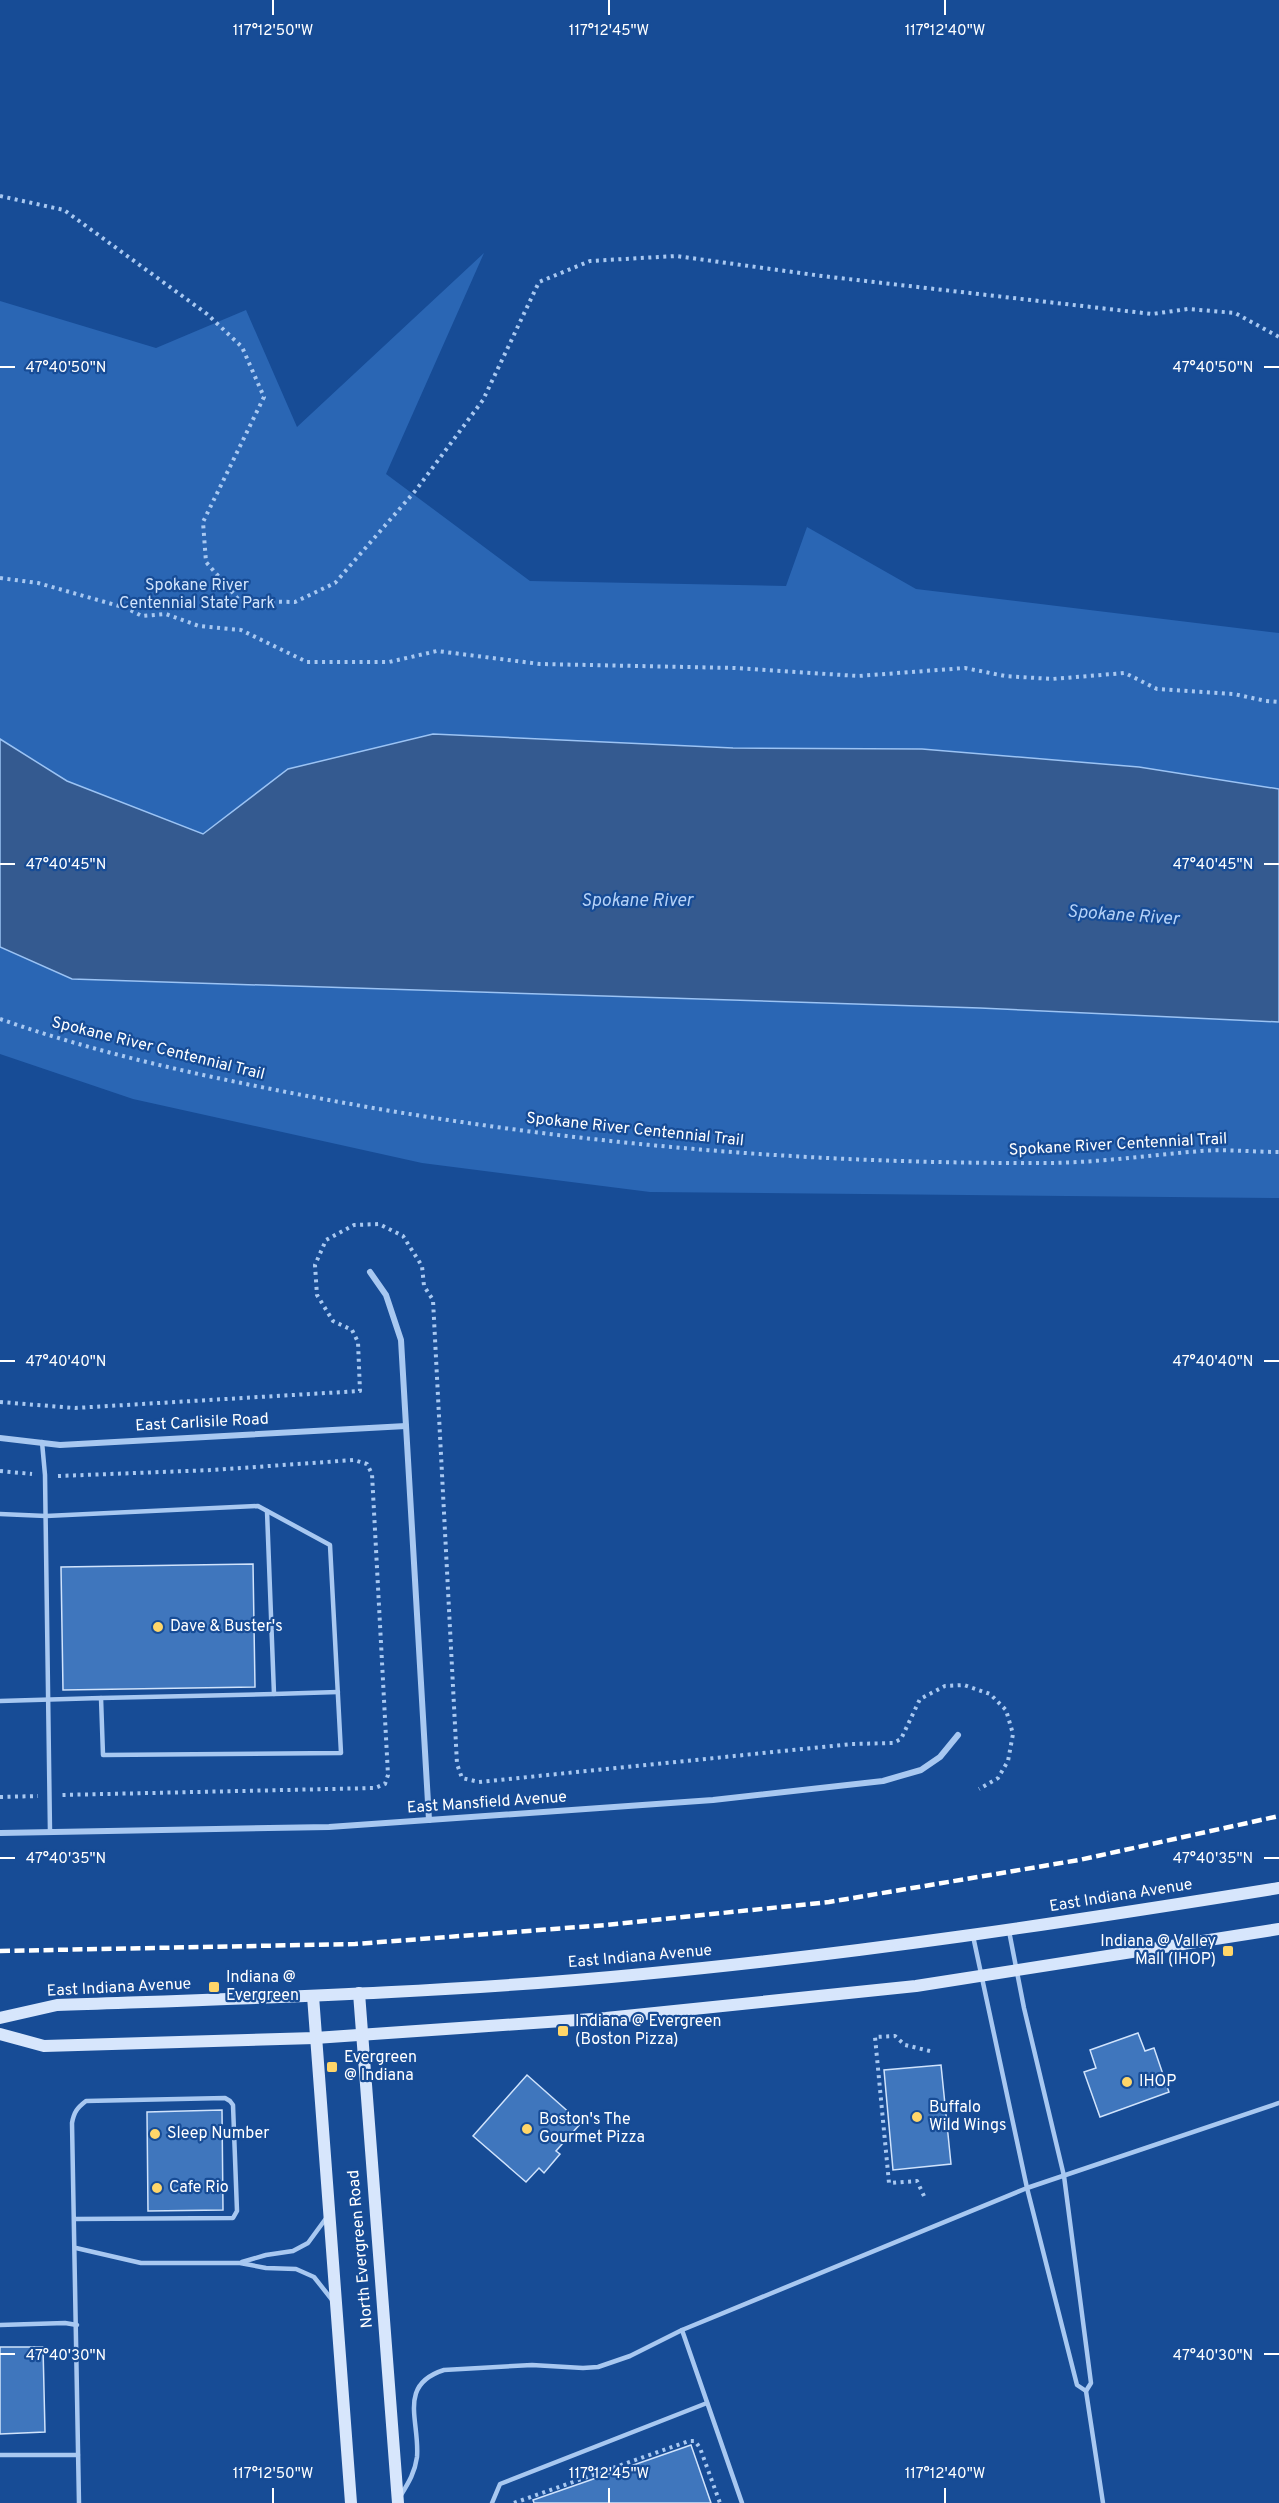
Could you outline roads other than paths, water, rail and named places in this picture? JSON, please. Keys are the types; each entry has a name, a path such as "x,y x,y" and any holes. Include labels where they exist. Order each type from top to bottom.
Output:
{"main road":[{"name":"East Indiana Avenue","path":"0,2018 57,2005 453,1989 641,1974 826,1955 1008,1930 1279,1888"},
{"path":"0,2034 44,2046 361,2036 606,2018 916,1986 1017,1972 1279,1929"},
{"name":"North Evergreen Road","path":"359,1993 398,2501"},
{"name":"North Evergreen Road","path":"313,1996 351,2503"}],"street":[{"path":"370,1272 386,1295 401,1340 429,1820"},
{"name":"East Carlisile Road","path":"0,1438 60,1445 406,1426"},
{"name":"East Mansfield Avenue","path":"0,1833 329,1827 713,1800 883,1781 921,1770 940,1757 958,1736"}],"lane":[{"path":"42,1442 45,1475 50,1699 50,1832"},
{"path":"0,1514 46,1516 258,1506 330,1545 341,1753 103,1755 101,1698"},
{"path":"267,1511 274,1694"},
{"path":"0,1701 338,1692"},
{"path":"1008,1930 1064,2176 1091,2383 1086,2391 1103,2503"},
{"path":"972,1935 1027,2188 1077,2385 1086,2391"},
{"path":"75,2218 233,2218 237,2211 233,2105 225,2098 86,2101 77,2108 72,2123 79,2503"},
{"path":"398,2501 414,2473 416,2464 415,2394 426,2378 434,2373 444,2370 532,2364 598,2367 630,2356 682,2330 1027,2188 1279,2103"},
{"path":"240,2263 266,2255 284,2254 308,2243 329,2215"},
{"path":"76,2248 141,2263 240,2263 266,2268 296,2269 306,2272 322,2286 335,2305"},
{"path":"0,2325 65,2323 77,2325"},
{"path":"682,2330 742,2503"},
{"path":"492,2503 500,2484 707,2403"},
{"path":"0,2455 78,2455"}],"water":[{"name":"Spokane River","path":"433,734 733,748 922,749 1139,767 1279,789 1279,1022 980,1008 72,979 0,947 0,739 67,781 203,834 288,769"}],"railway":[{"path":"0,1951 355,1944 606,1925 829,1902 1079,1860 1279,1816"}],"place":[{"name":"Dave & Buster's","path":"158,1627"},
{"name":"Indiana @ Valley Mall (IHOP)","path":"1228,1951"},
{"name":"Indiana @ Evergreen","path":"214,1987"},
{"name":"Indiana @ Evergreen (Boston Pizza)","path":"563,2031"},
{"name":"Evergreen @ Indiana","path":"332,2067"},
{"name":"IHOP","path":"1127,2082"},
{"name":"Buffalo Wild Wings","path":"917,2117"},
{"name":"Boston's The Gourmet Pizza","path":"527,2129"},
{"name":"Sleep Number","path":"155,2134"},
{"name":"Cafe Rio","path":"157,2188"}],"park label":[{"name":"Spokane River Centennial State Park","path":"197,595"}]}
